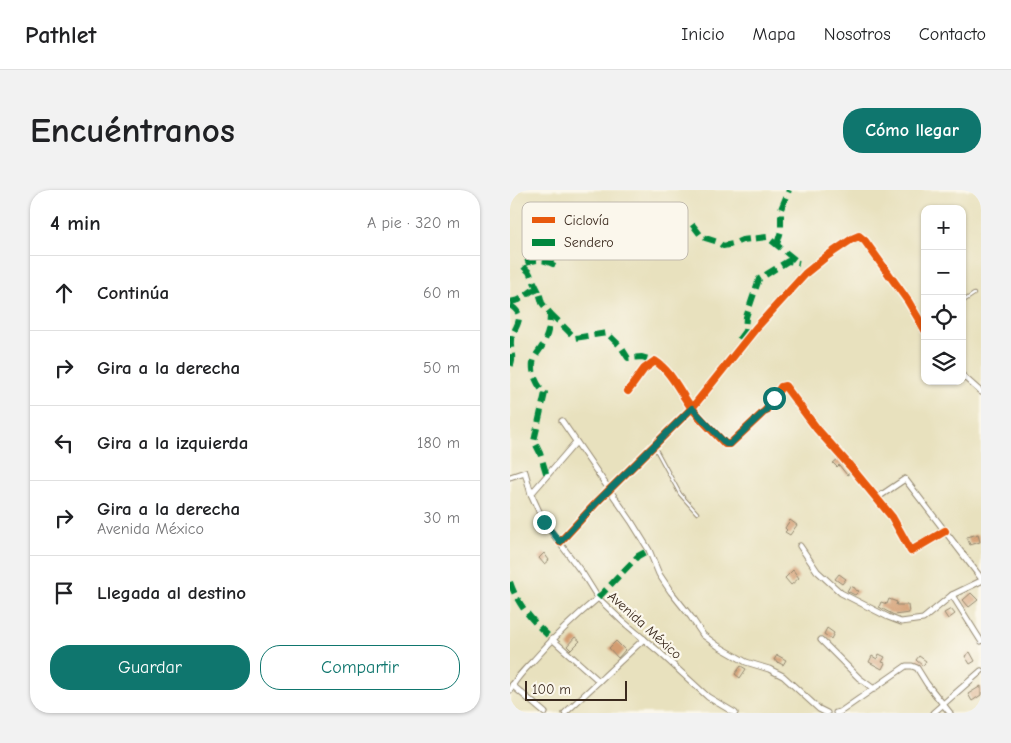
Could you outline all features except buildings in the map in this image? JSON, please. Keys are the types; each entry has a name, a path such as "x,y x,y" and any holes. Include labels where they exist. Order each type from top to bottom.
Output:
{"street":[{"path":"560,542 609,489 692,408 756,328 806,273 852,239 859,236 865,241 908,301 921,323"},
{"path":"628,391 644,369 655,361 669,374 692,408 726,444 730,444 766,410 781,387 785,386 817,429 892,517 911,551 945,531"},
{"path":"966,379 981,392"},
{"path":"562,422 644,542 659,574 703,635 746,662 769,669 783,676 819,709 827,713"},
{"path":"531,494 576,442"},
{"name":"Avenida México","path":"510,477 525,472 531,494 544,522 598,598 708,697 735,713"},
{"path":"800,546 817,571 841,593 901,622 923,619 952,595 981,579 906,479 877,498"},
{"path":"952,595 981,641"},
{"path":"545,713 511,688 552,639 598,598"},
{"path":"552,639 599,681"},
{"path":"564,713 644,639"},
{"path":"822,640 859,678 874,689"},
{"path":"836,713 906,666 917,668 950,713"},
{"path":"933,713 981,671"}],"lane":[{"path":"966,299 974,294"},
{"path":"654,446 680,494 697,513"}],"marked path":[{"path":"777,244 781,231 781,209 789,190"},
{"path":"688,224 692,224 702,237 718,242 723,246 742,240 767,237 799,263"},
{"path":"538,260 522,265 529,272 539,292"},
{"path":"538,260 553,264 555,260"},
{"path":"739,339 745,331 746,317 759,279 788,261 799,263"},
{"path":"510,302 519,300 533,290 539,292 542,303 550,313 543,345 533,361 536,381 545,393 534,441 547,476"},
{"path":"510,305 519,315 511,340 512,357 510,367"},
{"path":"550,313 575,338 607,333 621,347 628,358 642,357 655,361"},
{"path":"598,598 638,556 649,550"},
{"path":"510,582 517,599 527,613 552,639"}],"cycle path":[{"path":"560,542 598,501 692,408 756,328 806,273 852,239 859,236 865,241 908,301 921,323"},
{"path":"628,391 644,369 655,361 671,376 699,417 725,444 730,444 766,410 781,387 785,386 817,429 892,517 911,551 945,531"}],"route":[{"path":"544,522 560,542 621,477 692,408 726,444 730,444 766,410 774,398"}]}
